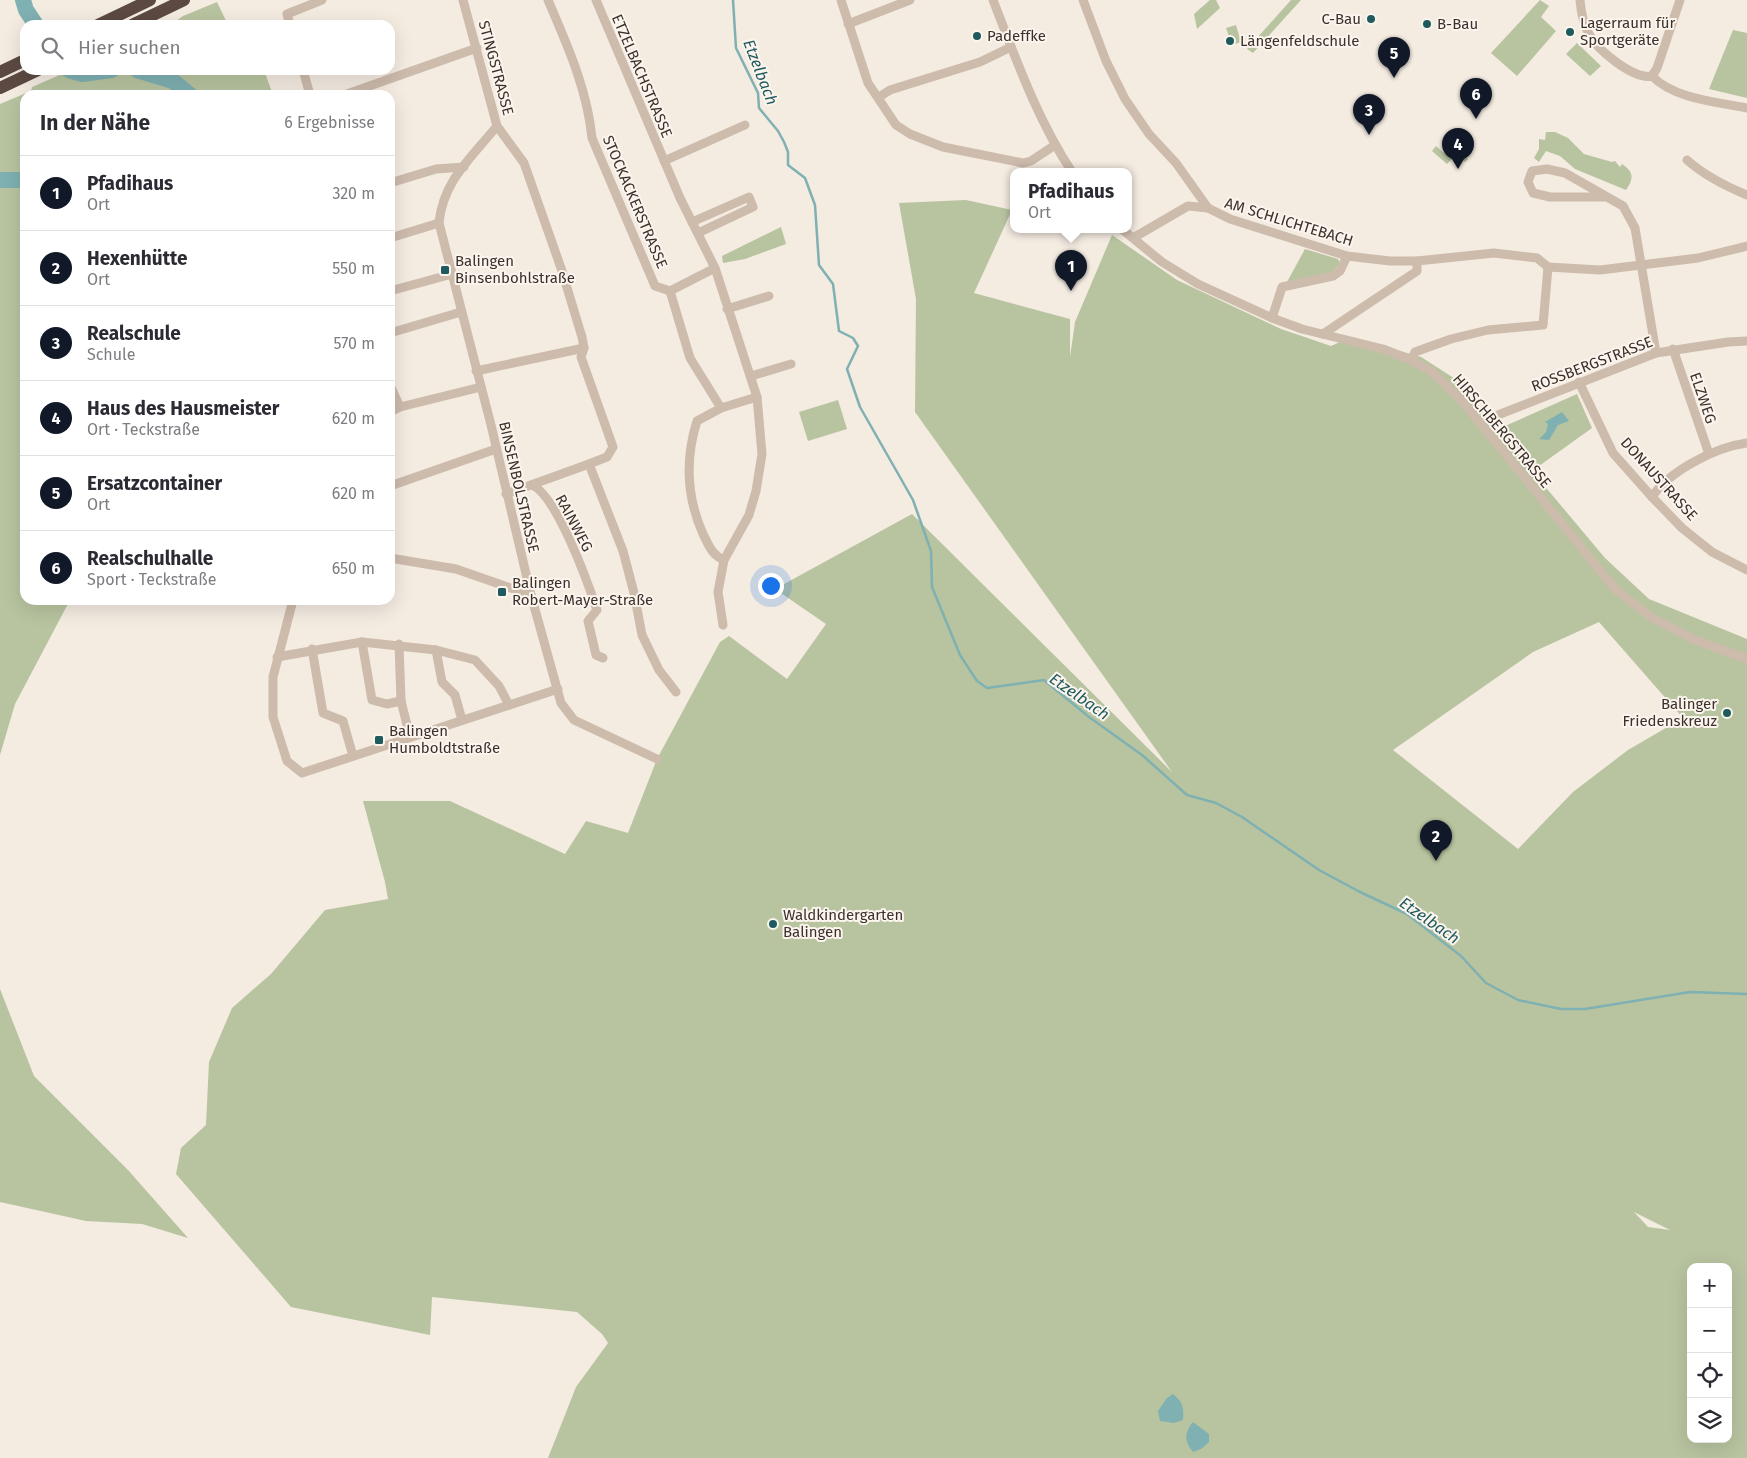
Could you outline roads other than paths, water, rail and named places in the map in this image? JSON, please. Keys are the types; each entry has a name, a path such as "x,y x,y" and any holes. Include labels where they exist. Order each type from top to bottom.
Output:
{"highway":[{"path":"142,20 184,0"},
{"path":"108,20 145,2"},
{"path":"0,72 20,62"},
{"path":"4,86 27,75"}],"street":[{"path":"289,20 287,14 322,0"},
{"name":"STINGSTRASSE","path":"463,0 497,126 524,163 575,310 584,348 581,357 613,447 607,457 506,494"},
{"name":"STOCKACKERSTRASSE","path":"548,0 578,69 590,115 592,138 656,286 670,291"},
{"name":"ETZELBACHSTRASSE","path":"596,0 664,162 715,268 727,309 751,376 756,397 762,454 756,491 749,515 724,560 718,592 723,625"},
{"path":"841,0 868,83 896,125 910,134 943,147 1024,163 1054,145"},
{"path":"848,24 910,0"},
{"path":"993,0 1029,93 1054,145 1069,168"},
{"name":"AM SCHLICHTEBACH","path":"1083,0 1106,61 1125,99 1149,134 1176,163 1208,208"},
{"path":"1580,0 1585,27 1598,47 1611,58 1637,74 1652,76 1664,86 1701,99 1747,108"},
{"path":"1652,76 1657,68 1680,0"},
{"path":"879,97 890,90 980,62 1011,47"},
{"path":"358,90 477,48"},
{"path":"304,75 309,90"},
{"name":"ETZELBACHSTRASSE","path":"664,162 745,125"},
{"name":"BINSENBOLSTRASSE","path":"497,126 451,182 441,204 439,223 531,595 551,673 558,689 561,703 574,720 658,759"},
{"path":"1687,160 1723,186 1747,195"},
{"path":"395,181 436,169 464,167"},
{"path":"1607,197 1550,197 1533,193 1528,182 1532,171 1548,169 1565,173 1623,206 1636,228 1640,267 1656,353"},
{"path":"692,222 749,197 753,208 698,233"},
{"name":"AM SCHLICHTEBACH","path":"1133,238 1188,206 1208,208 1230,219 1347,256 1390,261 1417,261 1494,253 1537,258 1548,267 1600,270 1640,267 1698,258 1747,246"},
{"path":"395,236 439,223"},
{"name":"HIRSCHBERGSTRASSE","path":"1127,233 1162,262 1198,284 1272,318 1323,334 1383,349 1411,360 1431,372 1451,388 1480,422 1616,590 1650,616 1694,640 1747,659"},
{"path":"1272,318 1282,286 1333,276 1340,271 1347,256"},
{"path":"1323,334 1416,271 1417,261"},
{"path":"1411,360 1415,352 1452,339 1488,330 1543,325 1548,267"},
{"path":"715,268 670,291 690,358 721,408"},
{"path":"395,290 452,274"},
{"path":"727,309 769,296"},
{"path":"395,332 461,312"},
{"name":"ROSSBERGSTRASSE","path":"1480,422 1656,353 1673,349 1747,341"},
{"path":"476,371 584,348"},
{"name":"ELZWEG","path":"1673,349 1709,454"},
{"path":"751,376 791,364"},
{"name":"DONAUSTRASSE","path":"1579,382 1613,453 1652,497 1682,528 1712,552 1747,570"},
{"path":"395,410 481,388"},
{"path":"395,396 400,407"},
{"path":"724,560 716,556 709,548 693,511 690,483 691,440 697,421 721,408 756,397"},
{"path":"1652,497 1657,489 1683,469 1709,454 1747,443"},
{"path":"395,484 496,449"},
{"path":"589,464 623,551 642,635 658,670 676,692"},
{"name":"RAINWEG","path":"532,485 538,487 548,500 587,577 597,610 588,621 596,655 603,658"},
{"path":"395,559 456,569 531,595"},
{"path":"292,605 273,677 273,717 287,761 302,773 558,689"},
{"path":"277,657 312,649 362,642 399,644 436,650 475,660 499,686 509,705"},
{"path":"362,642 372,700 387,704 401,701"},
{"path":"399,644 401,701 410,737"},
{"path":"312,649 324,713 343,721 353,756"},
{"path":"436,650 442,682 455,695 462,720"}],"water":[{"path":"1562,412 1569,421 1558,425 1549,440 1539,439 1546,432 1548,424 1545,422"},
{"path":"1173,1394 1182,1406 1183,1420 1174,1423 1160,1421 1158,1411 1167,1398"},
{"path":"1193,1422 1209,1434 1209,1442 1201,1449 1193,1452 1186,1437"}],"waterway":[{"path":"23,0 26,10 33,20"},
{"name":"Etzelbach","path":"733,0 736,48 758,93 759,108 778,131 788,152 788,165 805,178 815,205 819,265 833,284 839,331 853,338 858,346 847,369 860,407 913,500 931,551 932,587 960,655 977,681 987,688 1044,680 1089,717 1142,755 1187,795 1216,803 1242,817 1319,870 1407,914 1461,956 1486,983 1518,1000 1561,1009 1585,1009 1690,992 1747,994"},
{"path":"153,75 173,81 184,90"},
{"path":"0,180 20,180"}],"place":[{"name":"C-Bau","path":"1371,19"},
{"name":"B-Bau","path":"1427,24"},
{"name":"Lagerraum für Sportgeräte","path":"1570,32"},
{"name":"Padeffke","path":"977,36"},
{"name":"Längenfeldschule","path":"1230,41"},
{"name":"Ersatzcontainer","path":"1394,78"},
{"name":"Realschulhalle","path":"1476,119"},
{"name":"Realschule","path":"1369,135"},
{"name":"Haus des Hausmeister","path":"1458,169"},
{"name":"Balingen Binsenbohlstraße","path":"445,270"},
{"name":"Pfadihaus","path":"1071,291"},
{"name":"Balingen Robert-Mayer-Straße","path":"502,592"},
{"name":"Balinger Friedenskreuz","path":"1727,713"},
{"name":"Balingen Humboldtstraße","path":"379,740"},
{"name":"Hexenhütte","path":"1436,861"},
{"name":"Waldkindergarten Balingen","path":"773,924"}]}
